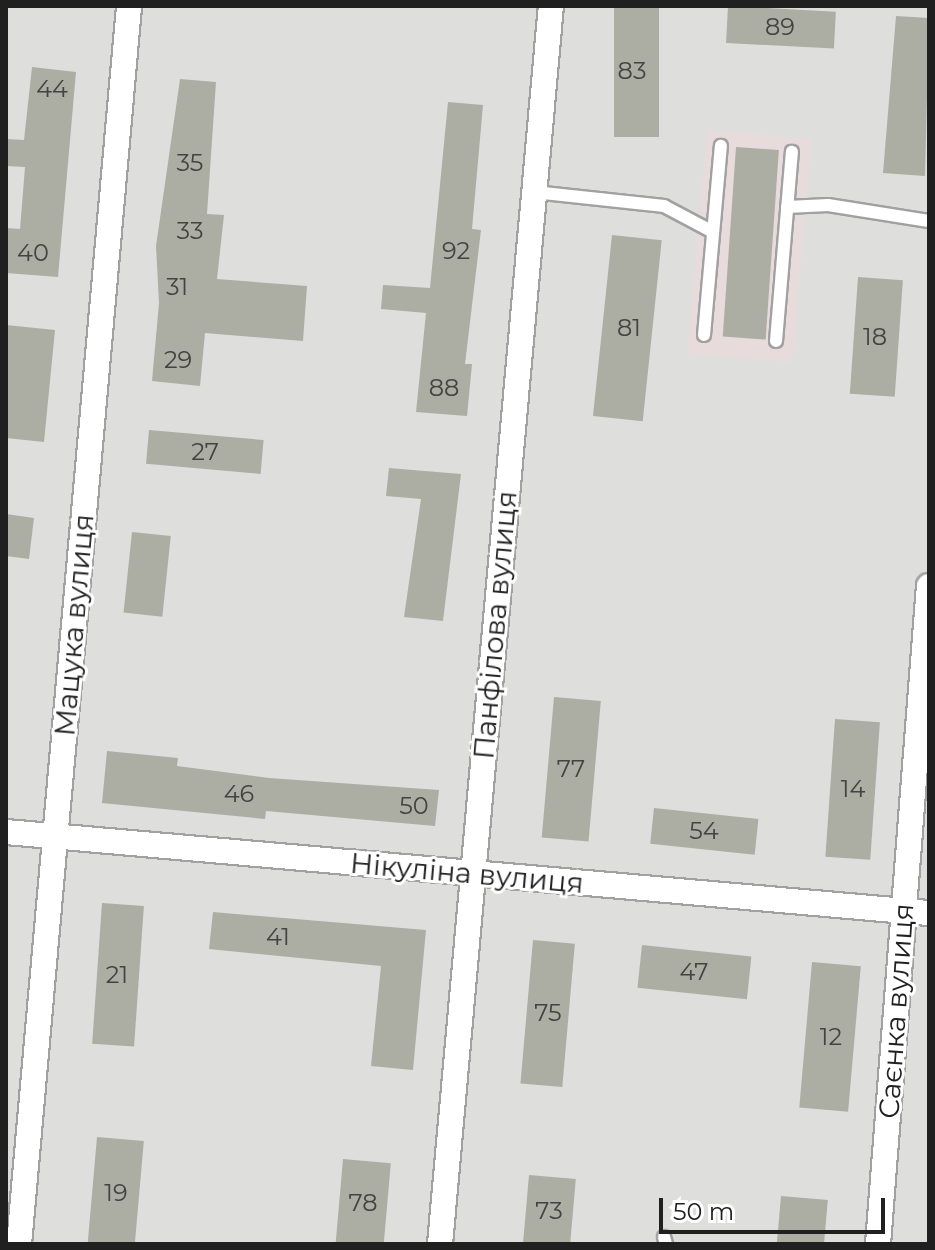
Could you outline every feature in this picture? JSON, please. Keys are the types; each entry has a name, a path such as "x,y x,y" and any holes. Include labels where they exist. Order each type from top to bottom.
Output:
{"street":[{"name":"Мацука вулиця","path":"19,1244 129,6"},
{"name":"Панфілова вулиця","path":"440,1244 551,6"},
{"name":"Саєнка вулиця","path":"878,1244 929,586"},
{"name":"Нікуліна вулиця","path":"6,832 929,913"}],"lane":[{"path":"704,335 721,146"},
{"path":"776,341 792,152"},
{"path":"534,192 664,206 713,232"},
{"path":"787,207 828,205 929,221"}],"shaded area":[{"path":"6,6 929,6 929,1244 6,1244"},
{"path":"707,130 812,139 792,362 687,353"}],"building":[{"path":"614,6 659,6 659,137 614,137"},
{"path":"728,6 836,12 834,49 726,43"},
{"path":"896,16 929,18 925,176 883,173"},
{"path":"32,67 76,72 58,277 6,273 6,228 20,229 25,167 6,166 6,139 24,140"},
{"path":"180,79 216,82 207,214 224,215 217,279 307,286 303,341 205,333 200,386 152,381 159,303 156,246"},
{"path":"448,102 483,105 472,229 481,230 465,364 472,364 467,416 416,412 426,313 381,309 383,285 430,288"},
{"path":"736,147 779,150 766,340 723,337"},
{"path":"612,235 662,240 643,421 593,416"},
{"path":"858,277 903,280 895,397 850,394"},
{"path":"6,325 55,330 44,442 6,438"},
{"path":"149,430 264,440 261,474 146,464"},
{"path":"389,468 461,474 443,621 404,617 421,499 386,496"},
{"path":"6,514 34,518 29,559 6,556"},
{"path":"132,532 171,536 162,617 124,613"},
{"path":"554,697 601,701 589,842 542,837"},
{"path":"835,719 880,722 870,860 825,857"},
{"path":"107,751 178,758 177,766 269,778 439,790 435,826 266,811 265,819 102,803"},
{"path":"654,808 758,819 755,855 650,844"},
{"path":"102,903 144,906 134,1047 92,1044"},
{"path":"213,912 426,930 413,1070 371,1066 381,966 209,949"},
{"path":"533,940 575,944 562,1087 520,1083"},
{"path":"642,945 751,956 747,999 638,988"},
{"path":"812,962 861,966 848,1112 799,1107"},
{"path":"97,1137 144,1141 135,1244 88,1244"},
{"path":"343,1159 391,1163 384,1244 336,1244"},
{"path":"529,1175 576,1179 570,1244 523,1244"},
{"path":"781,1196 828,1200 824,1244 777,1244"}]}
